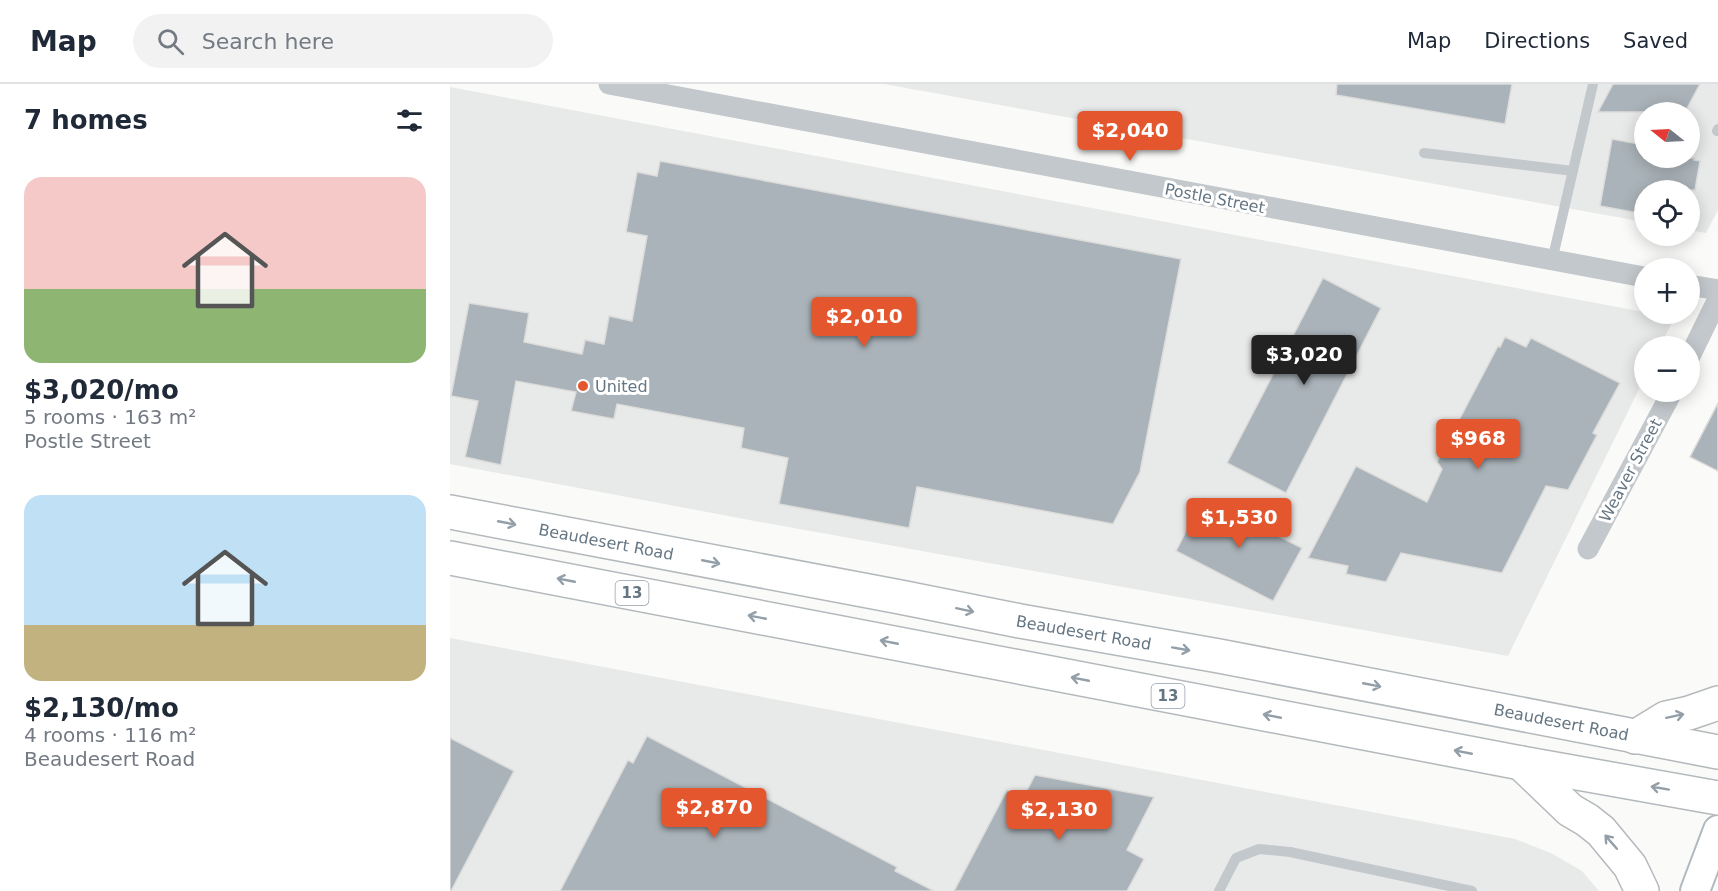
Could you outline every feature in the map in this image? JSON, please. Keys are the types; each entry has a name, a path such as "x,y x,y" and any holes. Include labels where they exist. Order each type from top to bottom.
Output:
{"highway":[{"name":"Beaudesert Road","path":"450,512 1718,752"},
{"name":"13","path":"450,558 1521,763 1718,798"},
{"path":"1635,737 1666,718 1718,703"},
{"path":"1521,763 1569,810 1601,831 1630,866 1642,891"}],"street":[{"name":"Postle Street","path":"609,84 1634,275"},
{"path":"1700,287 1718,290"},
{"path":"1700,336 1718,299"},
{"name":"Weaver Street","path":"1588,549 1667,402"},
{"path":"1695,891 1718,830"}],"lane":[{"path":"1552,261 1593,84"},
{"path":"1424,153 1573,171"},
{"path":"1219,891 1236,858 1259,849 1290,852 1443,888 1472,891"}],"shaded area":[{"path":"884,84 1718,84 1718,210 1706,233 1700,232 1700,180 1634,180 1634,220"},
{"path":"450,87 1634,310 1634,324 1671,324 1665,336 1634,336 1634,399 1508,656 450,464"},
{"path":"450,638 1515,839 1551,853 1582,871 1599,891 450,891"}],"building":[{"path":"1337,84 1512,84 1505,124 1336,95"},
{"path":"1613,84 1700,84 1690,102 1634,102 1634,112 1598,112"},
{"path":"1612,139 1634,143 1634,168 1699,168 1697,180 1634,180 1634,212 1600,206"},
{"path":"660,161 1181,259 1140,472 1113,524 917,487 909,528 779,504 788,458 741,448 744,428 617,404 614,419 571,411 576,392 516,381 501,465 465,457 478,401 451,396 469,303 529,313 524,342 582,354 585,340 604,344 609,316 632,321 647,236 626,232 637,172 657,176"},
{"path":"1323,278 1381,308 1286,493 1227,463"},
{"path":"1505,337 1526,347 1531,338 1620,383 1593,433 1597,435 1568,490 1546,486 1502,573 1401,553 1386,582 1346,574 1348,566 1308,558 1356,466 1427,502 1442,469 1437,462 1498,346 1500,347"},
{"path":"1718,403 1718,471 1690,457"},
{"path":"1203,498 1302,548 1273,601 1176,551"},
{"path":"647,736 897,867 895,871 934,891 560,891 628,760 633,763"},
{"path":"450,738 514,771 451,891 450,891"},
{"path":"1035,775 1154,797 1127,850 1144,859 1127,891 954,891 1007,790 1023,798"}],"place":[{"name":"United","path":"583,386"}]}
